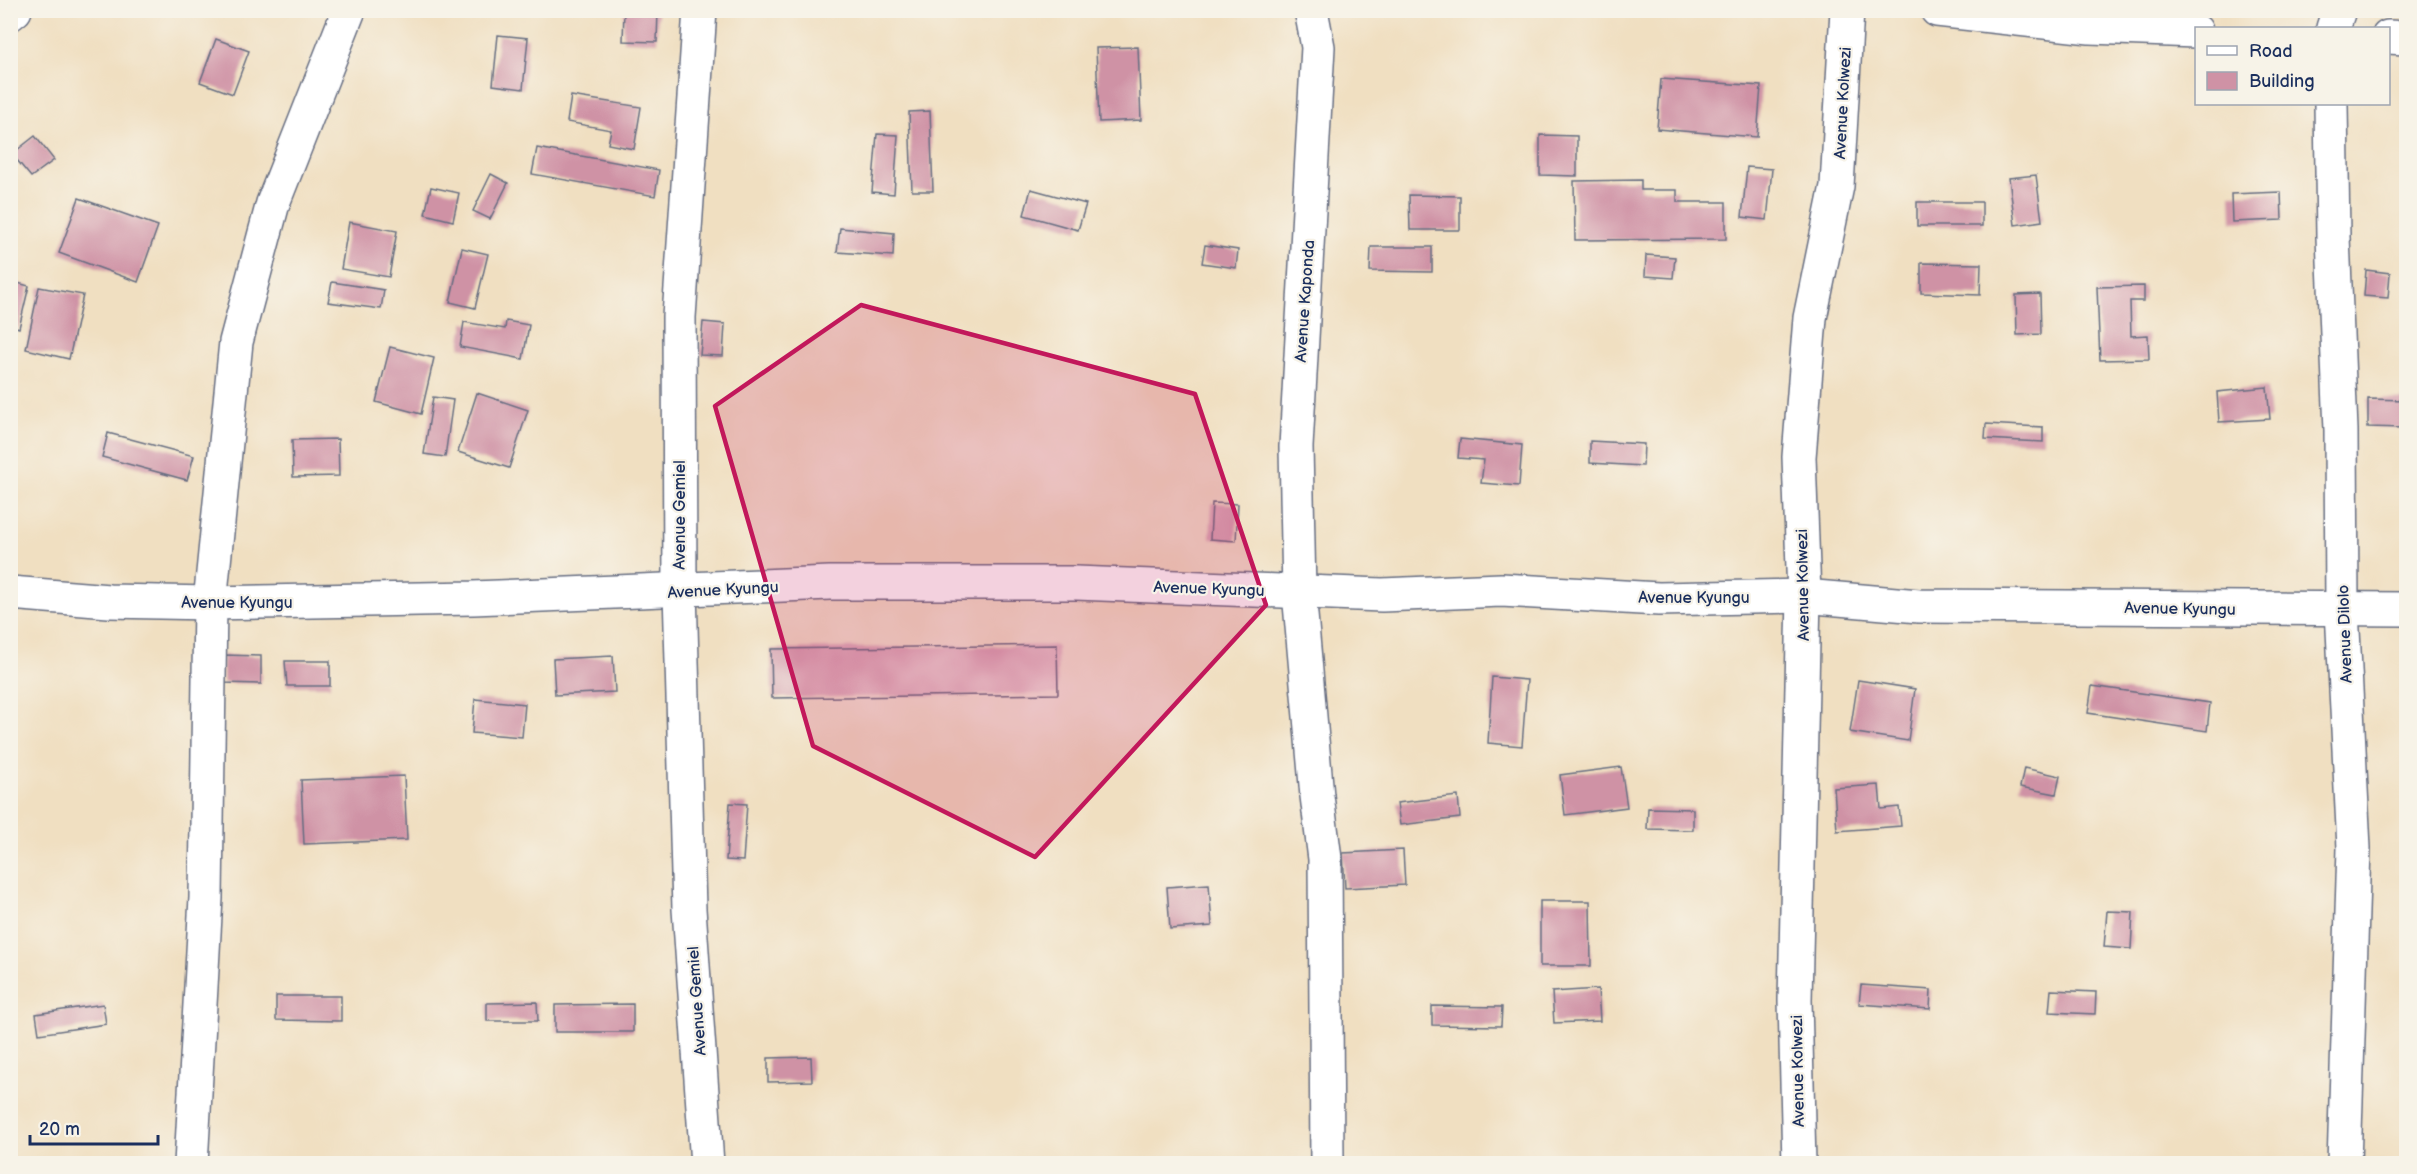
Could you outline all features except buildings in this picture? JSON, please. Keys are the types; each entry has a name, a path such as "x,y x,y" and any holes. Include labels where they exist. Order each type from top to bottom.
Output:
{"street":[{"path":"10,14 15,10"},
{"path":"191,1164 206,898 210,603 236,342 273,203 349,10"},
{"name":"Avenue Gemiel","path":"700,10 679,317 680,591 689,909 707,1164"},
{"name":"Avenue Kaponda","path":"1311,10 1318,47 1296,447 1299,592 1317,796 1325,859 1327,1164"},
{"name":"Avenue Kolwezi","path":"1799,1164 1795,1000 1804,596 1798,457 1810,318 1837,186 1847,10"},
{"path":"1937,10 2090,27 2195,31"},
{"path":"2333,27 2339,10"},
{"path":"2390,38 2406,38"},
{"name":"Avenue Dilolo","path":"2331,105 2333,237 2341,430 2342,610 2354,848 2344,1164"},
{"name":"Avenue Kyungu","path":"10,592 109,601 210,603 680,591 830,583 1076,583 1382,595 1501,590 1659,599 1804,596 1919,606 2406,609"}],"highlighted area":[{"path":"861,305 1195,394 1266,605 1035,857 813,746 715,406"}]}
